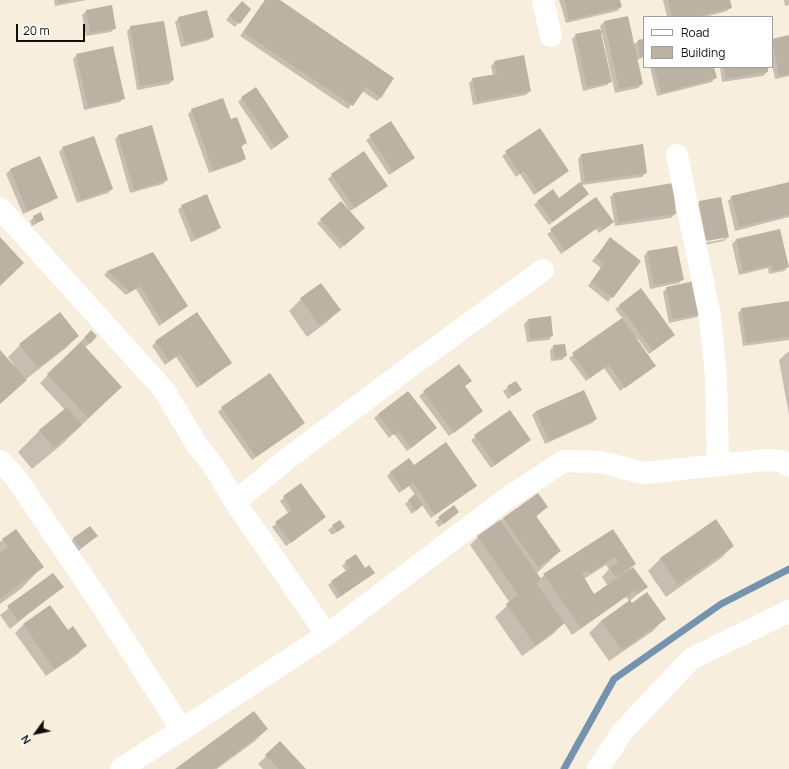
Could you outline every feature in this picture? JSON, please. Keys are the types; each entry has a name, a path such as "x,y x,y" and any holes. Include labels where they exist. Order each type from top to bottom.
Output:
{"street":[{"path":"543,0 551,36"},
{"path":"677,155 710,317 716,376 718,464"},
{"path":"0,208 164,390 197,445 215,468 235,502 327,635"},
{"path":"235,502 290,458 419,360 543,270"},
{"path":"121,769 327,635 506,500 564,461 600,462 644,473 766,460 782,461 789,466"},
{"path":"0,461 16,478 103,607 182,730"},
{"path":"598,769 624,731 691,659 789,611"}],"building":[{"path":"59,0 70,0 70,1 59,3"},
{"path":"265,0 280,0 394,78 381,98 366,87 353,106 243,32"},
{"path":"564,0 620,0 622,7 569,20"},
{"path":"668,0 730,0 732,8 700,16 672,16"},
{"path":"242,1 251,9 240,24 229,16"},
{"path":"112,5 116,29 90,33 86,10"},
{"path":"207,10 214,37 185,44 178,17"},
{"path":"628,16 643,84 619,89 604,21"},
{"path":"164,21 174,80 140,86 130,26"},
{"path":"600,29 612,82 587,87 575,34"},
{"path":"789,35 789,74 779,76 773,39"},
{"path":"643,39 643,56 640,57 638,40"},
{"path":"113,46 125,99 88,107 76,54"},
{"path":"524,55 531,91 477,102 472,78 497,74 494,61"},
{"path":"654,68 714,68 717,78 661,93"},
{"path":"724,68 768,68 768,72 726,79"},
{"path":"256,87 289,137 275,147 241,97"},
{"path":"223,98 231,119 237,117 247,143 241,145 246,159 213,170 191,109"},
{"path":"391,121 415,158 393,172 369,135"},
{"path":"152,125 168,180 134,190 118,135"},
{"path":"540,128 569,171 538,192 524,171 520,174 505,151"},
{"path":"94,136 113,189 81,200 62,147"},
{"path":"643,144 647,173 585,182 581,154"},
{"path":"364,151 388,186 355,208 331,174"},
{"path":"40,156 58,198 27,211 10,169"},
{"path":"580,182 589,194 553,222 537,201 553,189 559,198"},
{"path":"789,182 789,215 739,227 731,196"},
{"path":"673,183 676,214 619,222 613,193"},
{"path":"207,194 221,228 195,238 181,205"},
{"path":"596,197 614,222 603,230 600,226 565,251 550,229"},
{"path":"721,197 729,237 707,241 699,201"},
{"path":"341,201 365,228 344,246 320,219"},
{"path":"41,212 44,220 36,223 33,216"},
{"path":"780,229 789,267 773,271 771,265 743,272 736,239"},
{"path":"0,237 24,263 0,286"},
{"path":"610,237 641,261 613,298 591,282 604,263 596,257"},
{"path":"677,246 684,280 654,285 647,251"},
{"path":"153,252 188,306 163,323 140,286 130,292 107,271"},
{"path":"695,281 702,314 673,319 666,287"},
{"path":"321,283 341,310 319,325 300,298"},
{"path":"641,288 675,335 653,351 619,305"},
{"path":"789,301 789,337 746,343 741,308"},
{"path":"60,312 79,336 38,368 19,344"},
{"path":"197,312 232,363 201,385 180,354 169,361 155,341"},
{"path":"551,316 553,336 530,339 528,319"},
{"path":"622,318 656,366 625,388 609,365 590,378 572,353"},
{"path":"91,330 97,336 90,344 84,338"},
{"path":"81,342 122,387 88,418 47,374"},
{"path":"565,344 567,356 555,358 553,345"},
{"path":"0,350 27,380 0,404"},
{"path":"459,364 472,381 465,386 483,411 454,433 423,391"},
{"path":"270,373 305,423 256,457 221,407"},
{"path":"516,381 522,390 512,396 507,386"},
{"path":"584,390 597,419 549,441 536,411"},
{"path":"408,391 437,428 411,448 399,431 394,435 378,414"},
{"path":"67,407 82,425 53,448 39,430"},
{"path":"510,410 531,440 495,465 474,435"},
{"path":"446,442 477,486 435,515 413,483 403,490 390,472 409,458 414,465"},
{"path":"301,483 326,517 291,543 275,522 292,510 283,496"},
{"path":"538,493 548,507 536,516 561,551 538,567 503,518"},
{"path":"415,494 423,505 416,511 408,500"},
{"path":"454,505 459,512 444,524 438,517"},
{"path":"716,519 734,546 678,585 660,558"},
{"path":"340,520 345,527 337,532 332,525"},
{"path":"500,520 541,579 536,583 565,623 535,645 506,604 518,595 477,536"},
{"path":"90,526 98,536 81,548 73,538"},
{"path":"16,529 44,567 0,599 0,553 8,547 2,539"},
{"path":"613,529 636,564 616,577 609,568 618,562 615,557 590,573 588,570 582,574 594,594 633,567 648,587 638,594 635,590 581,628 543,574"},
{"path":"356,554 365,568 369,565 375,573 341,596 331,581 350,568 345,561"},
{"path":"53,573 64,587 18,621 7,606"},
{"path":"647,592 666,619 622,650 601,621 630,600 632,603"},
{"path":"50,605 68,630 73,626 87,646 54,669 23,624"},
{"path":"254,711 268,729 214,769 175,769"},
{"path":"280,741 306,769 279,769 265,755"}],"waterway":[{"path":"564,769 614,679 721,604 789,569"}]}
